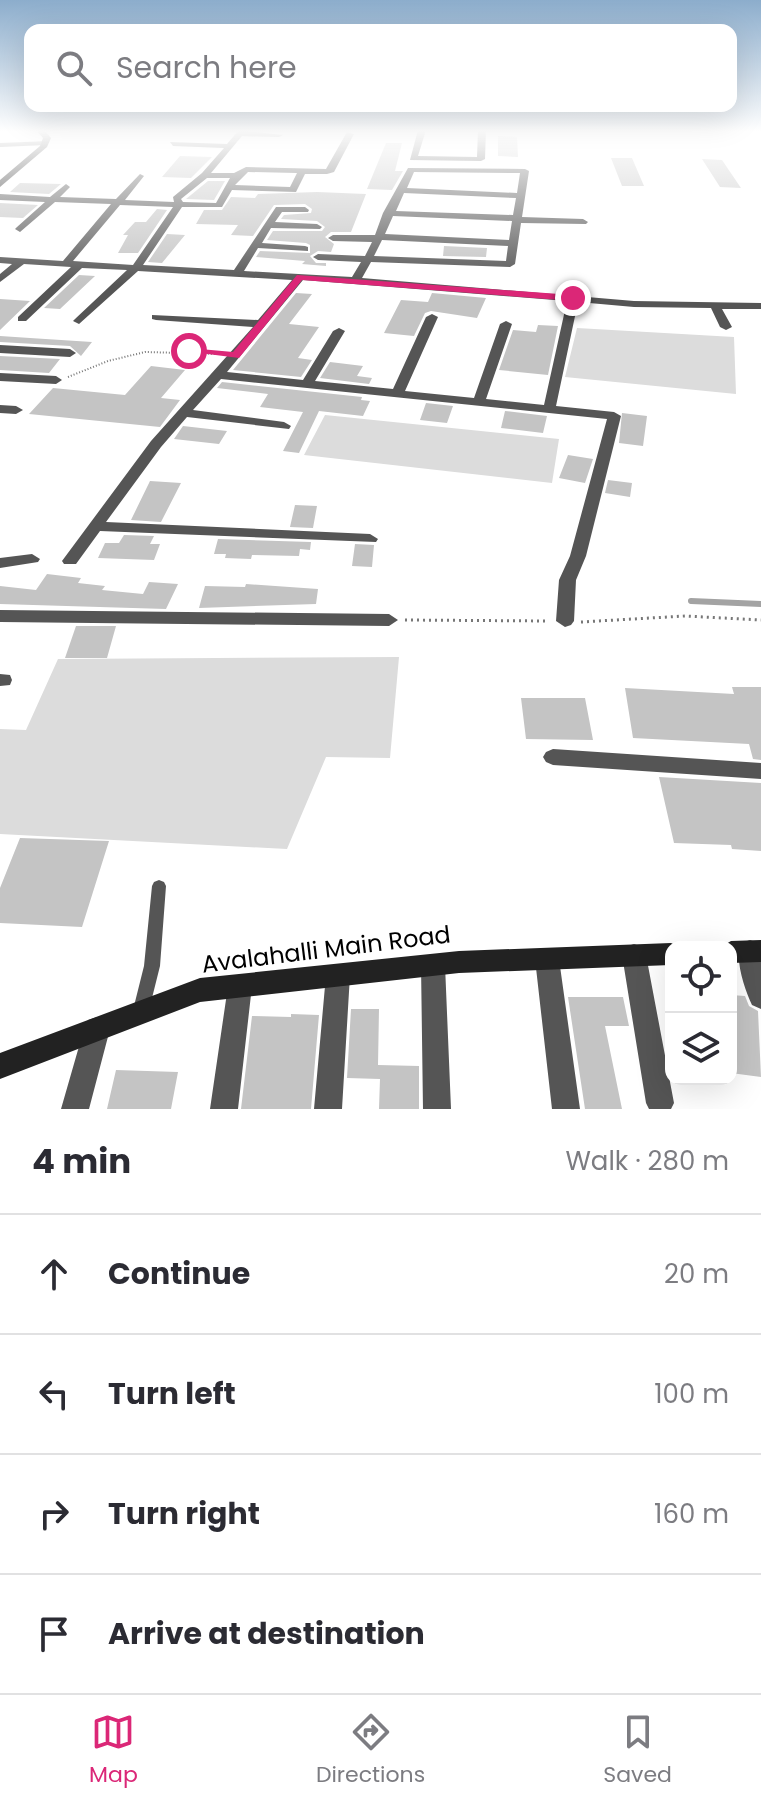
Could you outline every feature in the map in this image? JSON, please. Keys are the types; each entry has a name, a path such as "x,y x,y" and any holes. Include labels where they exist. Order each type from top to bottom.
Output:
{"main road":[{"name":"Avalahalli Main Road","path":"0,1066 200,990 433,965 665,954"}],"street":[{"path":"67,262 135,182"},
{"path":"180,204 176,199 197,182"},
{"path":"0,197 217,206 233,182"},
{"path":"231,187 293,190 297,182"},
{"path":"355,280 404,182"},
{"path":"318,257 510,264 524,182"},
{"path":"20,229 66,187"},
{"path":"400,190 522,196"},
{"path":"79,321 137,266 180,204"},
{"path":"237,273 279,209 305,210"},
{"path":"388,213 583,222"},
{"path":"270,225 317,227"},
{"path":"333,238 514,243"},
{"path":"256,245 305,249"},
{"path":"0,260 355,280 634,304 761,306"},
{"path":"0,279 22,261"},
{"path":"22,319 81,263"},
{"path":"70,561 156,444 300,277"},
{"path":"549,410 573,298"},
{"path":"715,305 726,327"},
{"path":"156,317 260,324"},
{"path":"397,394 432,317"},
{"path":"479,402 506,324"},
{"path":"307,384 339,331"},
{"path":"0,349 70,353"},
{"path":"218,375 614,416 578,556 568,571 565,621"},
{"path":"0,377 56,380"},
{"path":"0,409 16,410"},
{"path":"184,413 284,426"},
{"path":"94,526 370,539"},
{"path":"0,563 32,559"},
{"path":"0,616 389,620"},
{"path":"553,757 761,771"},
{"path":"747,951 761,997"},
{"path":"634,955 660,1103"},
{"path":"547,959 566,1109"},
{"path":"433,965 437,1109"},
{"path":"328,1109 338,975"},
{"path":"224,1109 240,986"},
{"path":"75,1109 97,1029"}],"lane":[{"path":"140,1012 152,966 159,886"}],"path":[{"path":"56,380 145,352 189,351 235,356"}],"shaded area":[{"path":"577,328 734,337 736,394 565,377"},
{"path":"325,415 559,439 552,483 304,455"},
{"path":"399,657 390,758 326,757 287,849 0,834 0,729 26,730 58,659"}],"building":[{"path":"207,182 225,182 214,200 186,199"},
{"path":"370,182 397,182 392,190 367,189"},
{"path":"620,182 642,182 644,186 622,186"},
{"path":"717,182 737,182 741,188 720,187"},
{"path":"20,183 61,184 49,194 10,192"},
{"path":"317,192 366,194 351,232 331,232 325,237 334,244 331,252 318,251 310,256 316,263 326,263 326,266 256,257 260,251 310,253 310,245 306,243 267,240 273,231 322,231 325,227 317,221 281,219 284,215 311,213 312,209 305,204 274,205 253,236 231,235 238,225 196,224 204,210 222,210 231,197"},
{"path":"0,203 38,205 23,218 0,217"},
{"path":"157,209 167,210 138,253 118,253 128,235 123,235 135,222 146,222"},
{"path":"167,234 185,235 162,263 148,262"},
{"path":"444,246 487,248 486,257 443,256"},
{"path":"79,275 95,276 60,309 44,308"},
{"path":"296,293 312,294 289,324 319,327 298,358 312,360 301,377 233,370"},
{"path":"432,293 486,298 477,318 431,311 425,313 414,336 384,333 401,300 428,302"},
{"path":"0,299 30,301 0,330"},
{"path":"538,325 558,326 548,375 499,370 513,330 536,332"},
{"path":"0,336 92,342 81,356 70,346 0,342"},
{"path":"0,356 60,359 49,373 0,370"},
{"path":"330,362 363,366 357,376 372,378 369,384 320,378"},
{"path":"151,366 185,370 161,398 180,400 160,427 29,414 53,388 125,395"},
{"path":"222,382 362,397 361,400 370,401 363,416 319,411 299,453 283,451 303,412 260,407 268,394 217,388"},
{"path":"426,403 453,406 447,423 420,420"},
{"path":"505,411 547,416 543,433 501,428"},
{"path":"622,413 647,416 643,446 619,443"},
{"path":"183,426 227,431 219,444 174,439"},
{"path":"568,455 593,459 585,483 559,478"},
{"path":"608,480 632,483 630,497 605,493"},
{"path":"150,481 181,483 161,522 131,520"},
{"path":"295,505 317,506 313,528 290,527"},
{"path":"124,535 154,536 150,544 160,544 154,560 98,558 105,543 119,543"},
{"path":"218,539 311,542 310,550 300,549 299,556 252,555 251,559 225,558 226,554 214,554"},
{"path":"355,544 374,545 372,567 352,566"},
{"path":"47,574 81,578 78,583 105,586 102,590 143,594 149,582 178,584 166,609 0,604 0,586 36,590"},
{"path":"246,584 318,589 316,604 199,608 205,586 245,587"},
{"path":"76,626 116,626 107,658 65,658"},
{"path":"732,687 761,687 761,760 753,759 749,744 633,738 625,688 734,694"},
{"path":"521,698 585,698 593,740 526,739"},
{"path":"659,777 761,783 761,851 732,849 731,845 674,843"},
{"path":"20,838 109,841 82,927 0,923 0,888"},
{"path":"737,995 745,996 749,1006 758,1011 761,1077 737,1074"},
{"path":"568,997 623,997 629,1026 605,1026 622,1109 585,1109"},
{"path":"351,1009 379,1009 378,1065 419,1066 419,1109 379,1109 380,1079 347,1078"},
{"path":"291,1014 319,1015 311,1109 241,1109 252,1016 291,1017"},
{"path":"116,1070 178,1072 171,1109 107,1109"}],"waterway":[{"path":"691,601 761,604"}],"route":[{"path":"189,351 235,356 300,277 573,298"}]}
